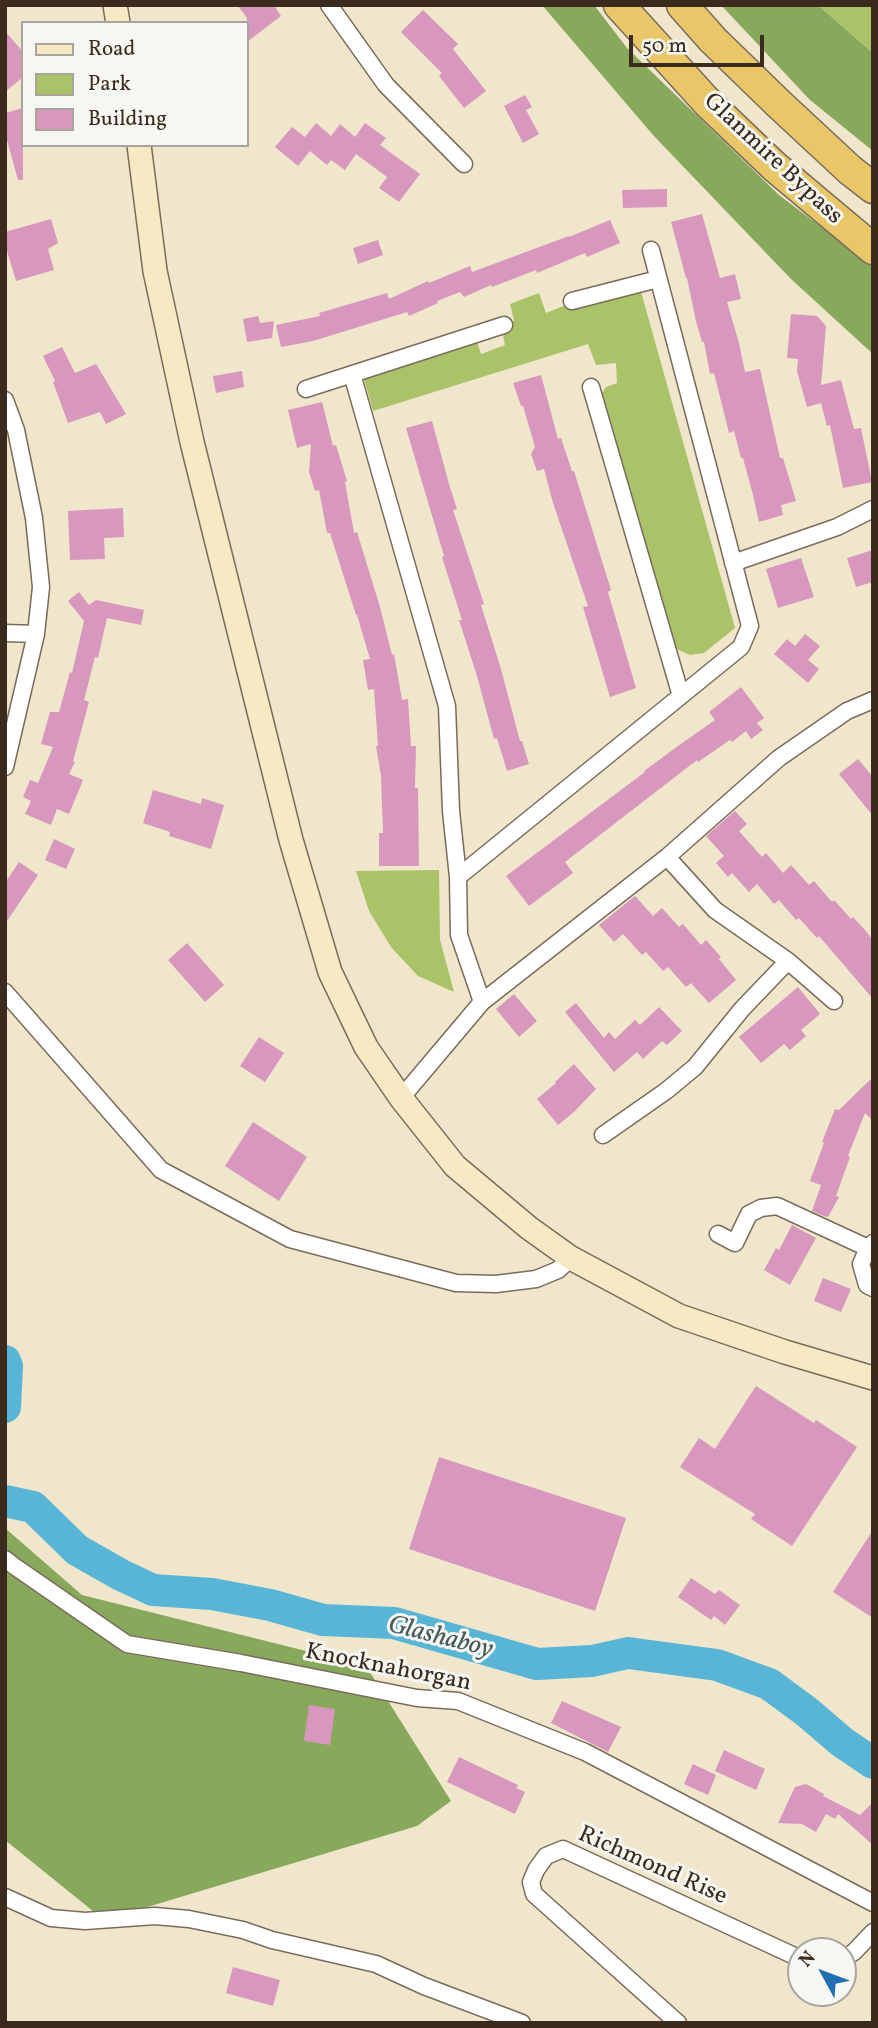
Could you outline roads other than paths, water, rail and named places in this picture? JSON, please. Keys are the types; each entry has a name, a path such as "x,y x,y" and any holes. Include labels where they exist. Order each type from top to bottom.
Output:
{"highway":[{"name":"Glanmire Bypass","path":"619,5 736,130 775,167 873,249"},
{"name":"Glanmire Bypass","path":"682,5 713,40 779,104 873,188"}],"main road":[{"path":"139,147 155,271 189,429 291,840 330,972 366,1047 401,1098 455,1166 529,1228 571,1258 679,1315 785,1352 873,1378"}],"street":[{"path":"329,5 386,85 464,164"},
{"path":"458,877 741,647 750,626 651,250"},
{"path":"572,301 658,279"},
{"path":"306,388 504,325"},
{"path":"352,374 447,706 459,935 482,1002"},
{"path":"592,387 681,696"},
{"path":"5,400 16,430 34,518 41,587 36,634 5,767"},
{"path":"733,563 837,527 873,509"},
{"path":"5,633 36,634"},
{"path":"401,1098 482,1002 667,857 779,758 847,711 872,701"},
{"path":"667,857 715,910 788,961 834,1001"},
{"path":"603,1135 695,1067 742,1009 788,961"},
{"path":"5,992 161,1170 290,1239 456,1283 496,1284 536,1279 558,1270 571,1258"},
{"path":"718,1234 735,1243 749,1214 761,1208 777,1206 870,1245 860,1264 867,1285 873,1288"},
{"name":"Knocknahorgan","path":"5,1559 127,1644 241,1663 417,1699 458,1701 585,1752 873,1903"},
{"name":"Richmond Rise","path":"678,2023 534,1894 531,1882 546,1856 563,1849 787,1953"},
{"path":"5,1897 51,1918 85,1921 155,1916 190,1919 243,1930 272,1940 376,1964 424,1986 522,2023"},
{"path":"857,1949 873,1933"}],"waterway":[{"name":"Glashaboy","path":"5,1361 5,1407"},
{"name":"Glashaboy","path":"5,1501 33,1507 77,1550 153,1590 212,1594 270,1605 323,1620 394,1623 537,1664 592,1661 628,1653 717,1665 769,1684 873,1763"}]}
